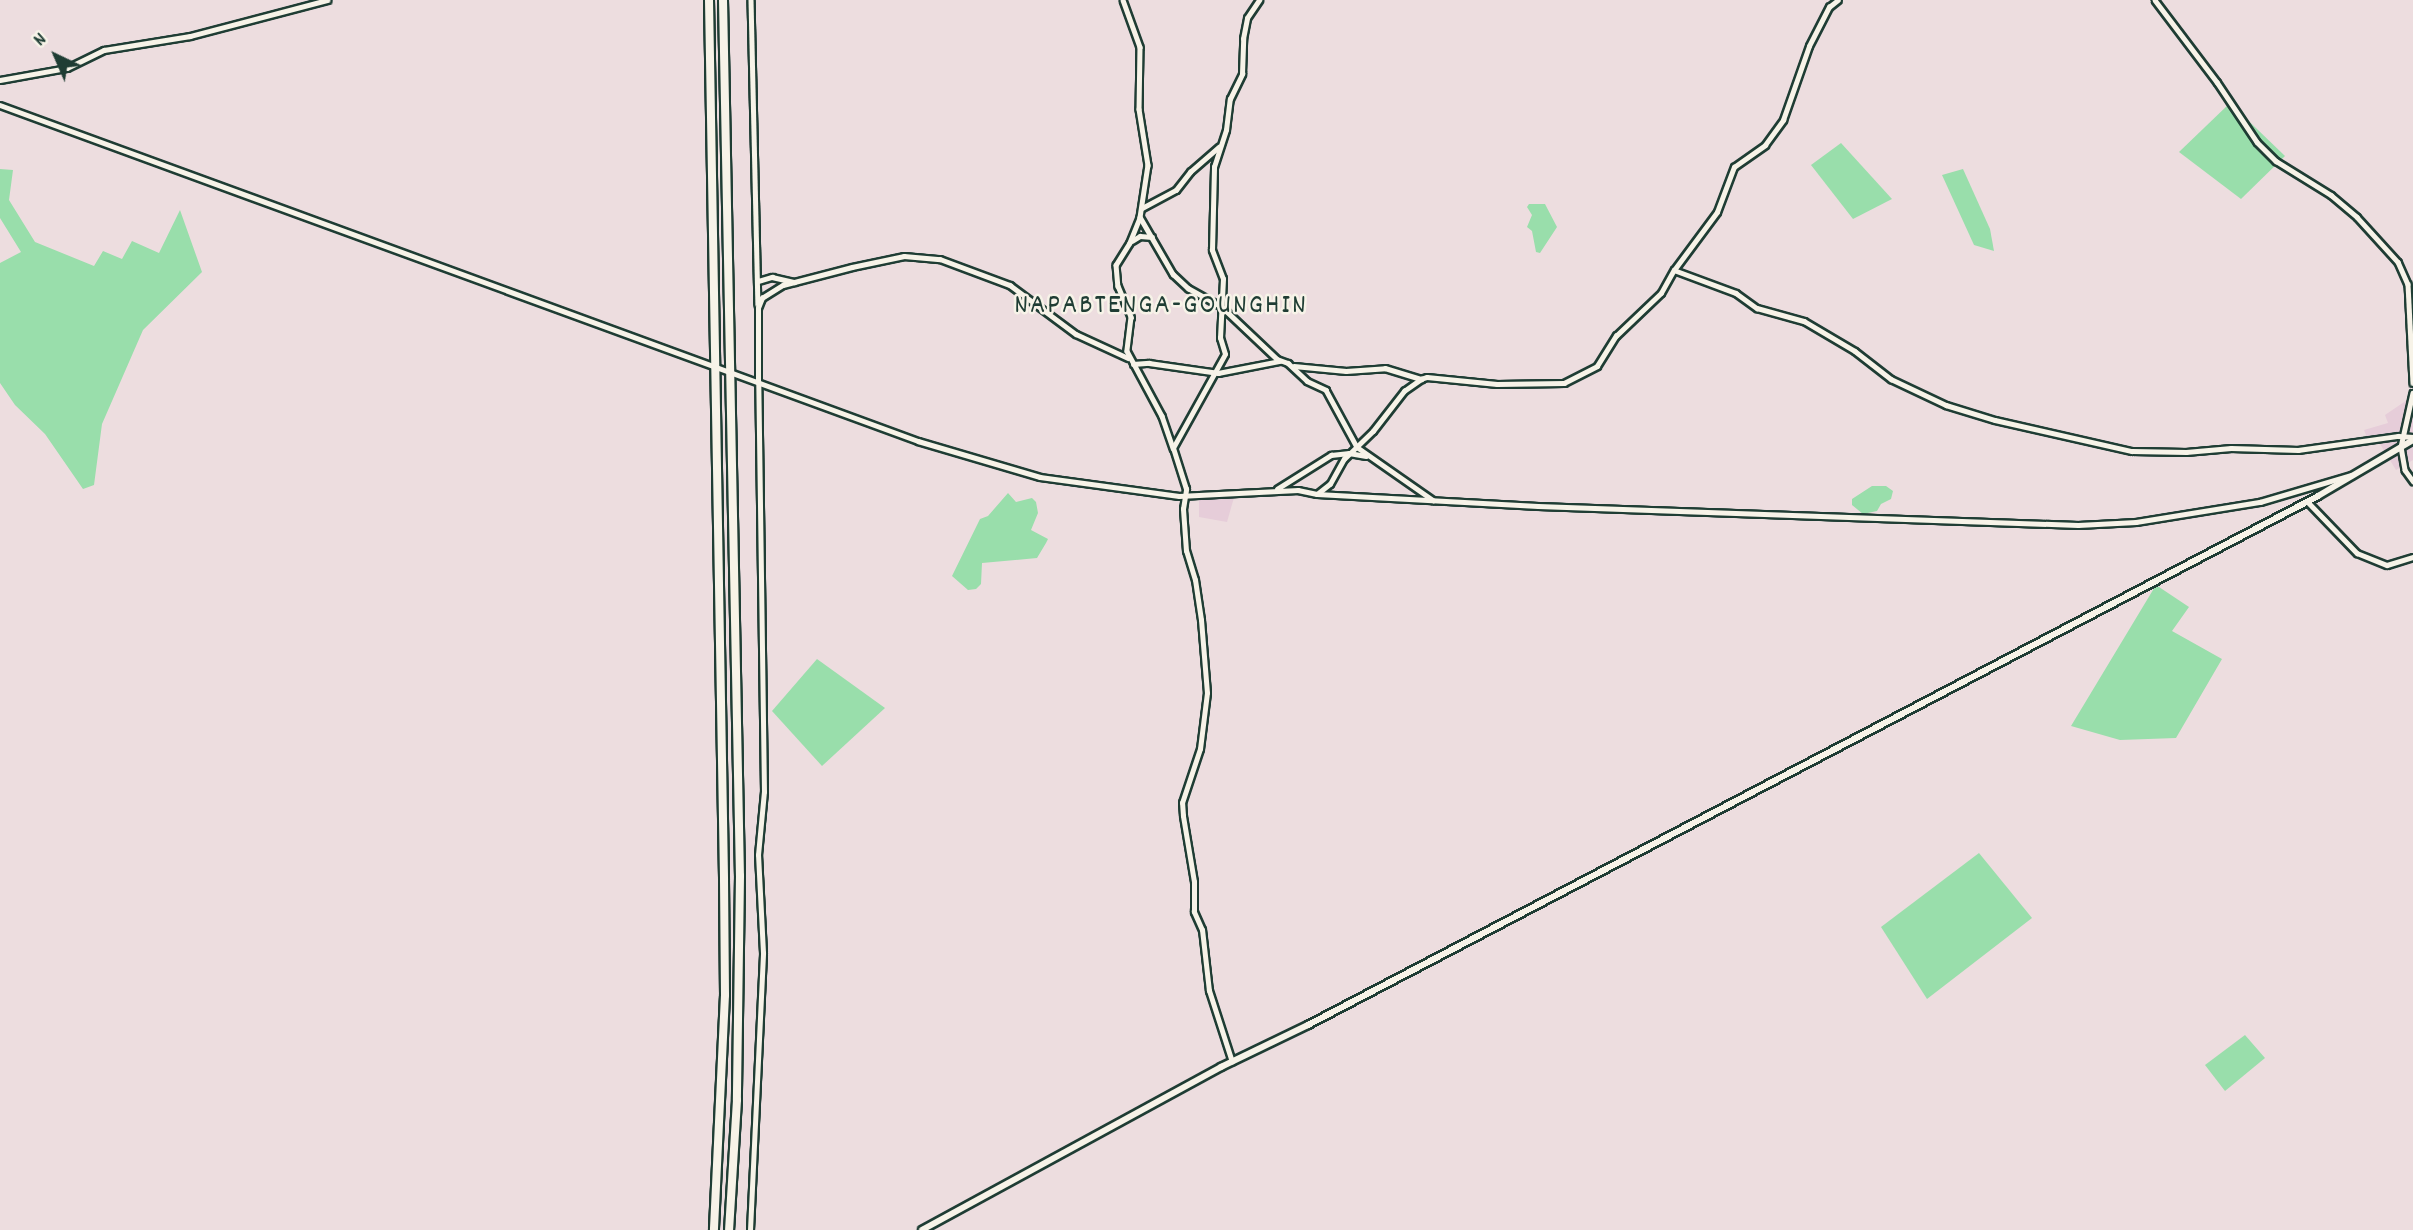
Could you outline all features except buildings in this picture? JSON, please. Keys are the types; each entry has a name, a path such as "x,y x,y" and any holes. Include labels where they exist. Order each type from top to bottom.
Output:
{"highway":[{"path":"709,0 724,995 714,1230"},
{"path":"723,0 740,876 737,1100 729,1230"}],"street":[{"path":"0,80 59,70 104,50 190,36 327,0"},
{"path":"750,1230 763,953 758,855 764,792 758,281 751,0"},
{"path":"1123,0 1140,47 1139,109 1148,165 1140,217 1130,243 1117,261 1115,271 1131,317 1128,358"},
{"path":"1173,448 1218,373 1225,354 1220,338 1223,279 1212,250 1213,167 1230,99 1242,74 1243,39 1247,18 1259,0"},
{"path":"1317,494 1330,484 1349,453 1373,431 1404,391 1421,379 1427,377 1482,383 1537,384 1573,380 1597,366 1616,337 1661,293 1674,270 1717,212 1734,167 1765,145 1783,120 1809,46 1829,7 1838,0"},
{"path":"2155,0 2217,82 2257,142 2276,161 2331,195 2357,216 2398,262 2408,284 2413,383"},
{"path":"0,105 918,441 1040,477 1186,496 1298,490 1317,494 1434,501 2078,525 2136,522 2260,502 2351,475"},
{"path":"1142,209 1176,190 1190,172 1220,146"},
{"path":"1140,217 1173,274 1183,284 1221,306 1280,360 1293,366 1346,371 1385,368 1421,379"},
{"path":"1130,243 1140,236 1153,237"},
{"path":"758,309 768,292 794,282 904,256 940,259 1010,285 1076,334 1128,358 1132,364 1162,416 1186,496 1186,551 1195,580 1201,620 1207,693 1199,749 1182,803 1183,816 1194,882 1194,912 1202,930 1209,991 1233,1062"},
{"path":"1674,270 1736,293 1757,308 1804,321 1855,351 1891,379 1947,405 1995,420 2132,451 2186,452 2231,448 2298,450 2405,436 2413,438"},
{"path":"758,281 772,276 794,282"},
{"path":"1132,364 1149,363 1218,373 1280,360"},
{"path":"1293,366 1307,381 1331,396 1338,415 1356,446 1434,501"},
{"path":"2413,393 2401,447 2405,470 2413,481"},
{"path":"922,1230 1233,1062 2308,502 2413,438"},
{"path":"1276,490 1331,454 1349,453 1370,457"},
{"path":"2308,502 2357,553 2387,565 2413,557"}],"shaded area":[{"path":"2413,396 2413,460 2396,470 2377,439 2368,440 2364,430 2388,423 2385,415"},
{"path":"1235,494 1227,522 1199,517 1199,495"}],"green space":[{"path":"2230,103 2285,156 2241,199 2179,152"},
{"path":"1841,143 1892,199 1853,219 1811,165"},
{"path":"0,169 13,170 9,200 35,242 94,266 103,251 122,259 132,241 159,253 180,210 202,272 143,330 102,424 94,485 83,489 45,434 15,405 0,383 0,263 21,252 0,218"},
{"path":"1963,169 1990,229 1994,251 1974,245 1942,175"},
{"path":"1529,204 1545,204 1557,227 1540,253 1536,252 1532,231 1527,227 1532,215 1527,207"},
{"path":"1872,486 1886,486 1893,491 1891,499 1881,504 1877,511 1863,514 1852,505 1852,499"},
{"path":"1008,493 1016,502 1032,498 1036,502 1038,513 1031,530 1048,539 1037,558 982,563 981,584 976,589 968,590 952,576 980,519 988,516"},
{"path":"2156,585 2189,607 2172,631 2222,659 2176,738 2120,740 2071,726"},
{"path":"817,659 885,708 822,766 772,711"},
{"path":"1979,853 2032,918 1927,999 1881,927"},
{"path":"2245,1035 2265,1058 2225,1091 2205,1065"}],"district":[{"name":"NAPABTENGA-GOUNGHIN","path":"1161,307"}]}
